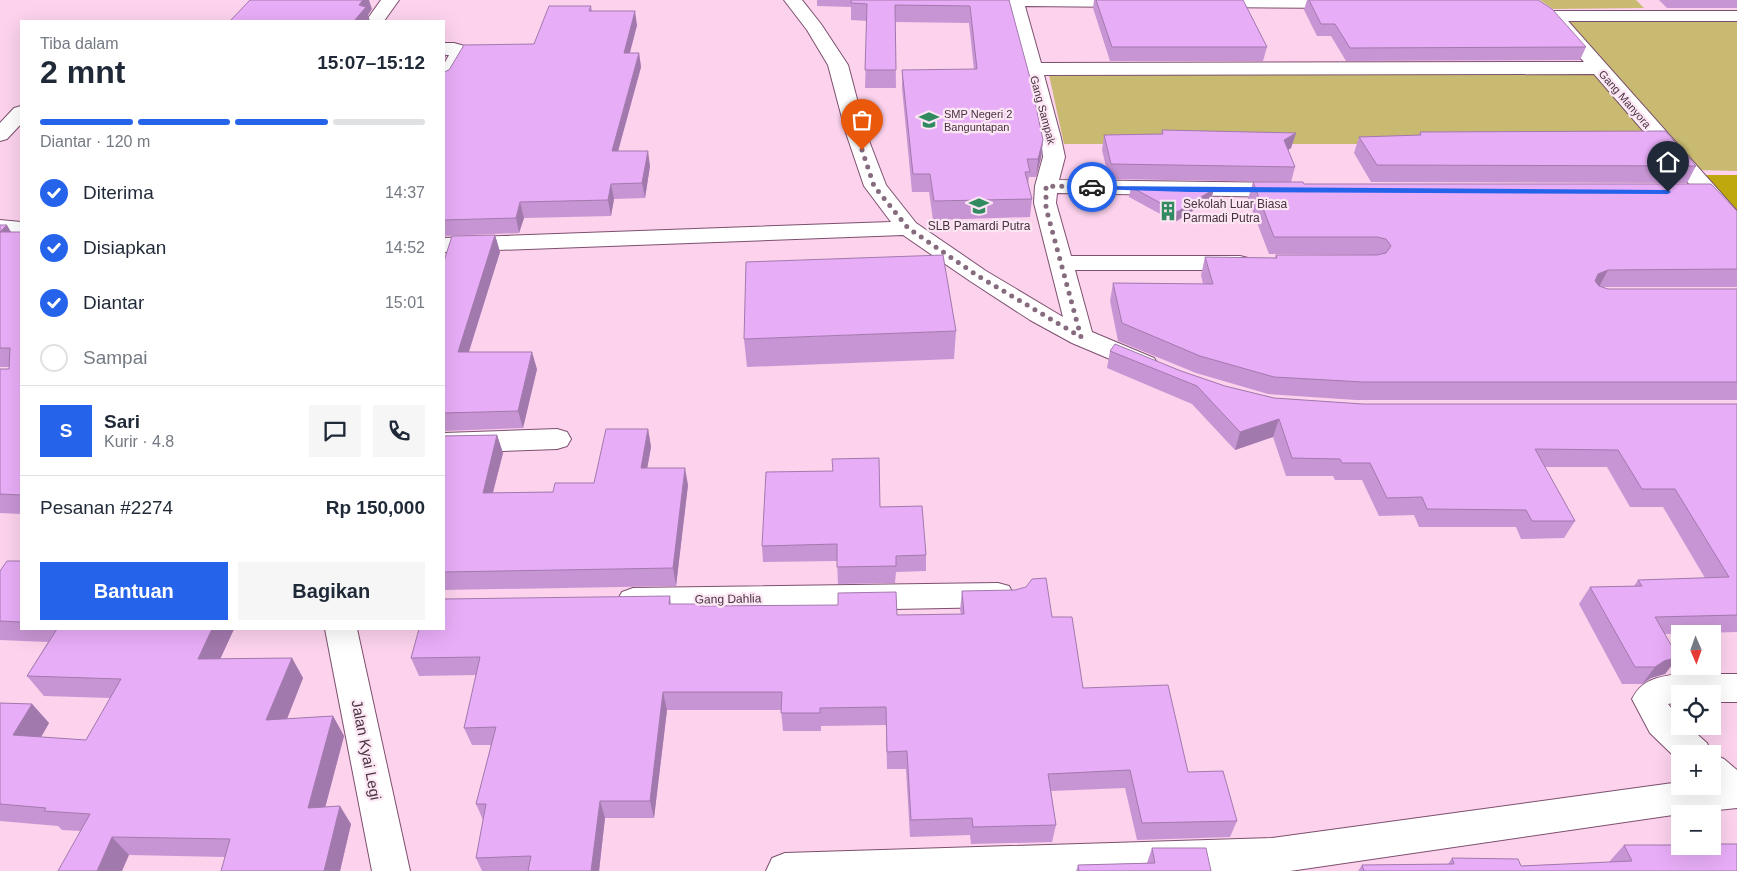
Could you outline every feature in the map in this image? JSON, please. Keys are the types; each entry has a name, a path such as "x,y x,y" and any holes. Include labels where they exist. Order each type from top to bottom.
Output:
{"street":[{"path":"377,20 390,0"},
{"path":"793,0 815,28 838,65 856,133 874,186 908,228 978,276 1081,337 1168,374"},
{"path":"1014,1 1142,2"},
{"name":"Gang Sampak","path":"1014,1 1054,154 1046,186 1045,203 1081,337"},
{"path":"1192,2 1359,3"},
{"name":"Gang Manyora","path":"1737,16 1548,13 1737,225"},
{"path":"445,49 461,51 445,78"},
{"path":"1032,69 1599,68"},
{"path":"0,135 20,113"},
{"path":"1046,186 1189,190 1309,190"},
{"path":"1678,192 1708,192"},
{"path":"0,227 20,229"},
{"path":"445,245 908,228"},
{"path":"1062,263 1261,263"},
{"path":"445,443 557,439"},
{"name":"Gang Dahlia","path":"603,601 1012,595"},
{"name":"Jalan Kyai Legi","path":"341,630 390,871"},
{"path":"1684,745 1663,726 1653,713 1649,699 1659,691 1678,688 1737,688"},
{"path":"785,871 1275,863 1728,784"}],"shaded area":[{"path":"1540,0 1636,0 1644,8 1553,9"},
{"path":"1568,20 1737,20 1737,171 1698,170"},
{"path":"1048,70 1596,70 1658,144 1064,144"},
{"path":"1697,175 1737,175 1737,218"}],"building":[{"path":"250,0 363,0 359,5 366,7 355,20 231,20"},
{"path":"851,0 1009,0 1030,78 1043,140 1038,159 1027,159 1030,172 1025,172 1032,199 934,201 930,174 913,174 902,70 977,69 970,6 895,5 896,70 865,70 867,4 851,3"},
{"path":"1096,0 1243,0 1267,47 1112,47"},
{"path":"1309,0 1538,0 1552,9 1586,47 1350,48 1335,24 1321,24"},
{"path":"549,6 591,6 589,11 635,11 624,53 639,53 612,151 648,151 642,183 611,184 608,200 520,202 516,218 445,220 445,72 449,70 464,45 534,44"},
{"path":"1162,130 1296,133 1284,140 1295,167 1111,164 1104,135 1163,134"},
{"path":"1665,131 1696,166 1377,165 1359,137 1421,135 1420,132"},
{"path":"1253,182 1303,182 1304,184 1711,184 1737,211 1737,269 1608,270 1598,274 1595,281 1599,286 1608,289 1737,289 1737,382 1363,382 1274,377 1200,356 1122,323 1113,283 1213,284 1205,257 1277,258 1276,255 1377,255 1386,253 1391,246 1386,239 1377,237 1274,237"},
{"path":"1131,187 1214,189 1177,212"},
{"path":"0,225 7,225 0,232"},
{"path":"0,232 20,232 20,495 0,494 0,369 9,369 10,348 0,348"},
{"path":"495,235 458,352 532,352 518,411 445,413 445,258 452,236"},
{"path":"943,255 956,331 744,339 746,262"},
{"path":"1115,344 1181,371 1225,386 1274,398 1363,404 1737,404 1737,615 1655,617 1671,645 1671,659 1655,667 1635,667 1590,587 1642,586 1638,580 1729,577 1675,489 1642,489 1618,450 1535,449 1575,521 1532,521 1526,510 1427,509 1422,497 1387,498 1370,463 1342,463 1340,459 1292,458 1279,419 1240,432 1197,386 1110,351"},
{"path":"606,429 648,429 641,468 685,468 673,568 445,572 445,436 497,435 483,493 553,492 555,483 594,483"},
{"path":"879,458 880,507 922,506 926,555 896,556 896,566 837,567 837,544 762,546 766,472 833,471 832,459"},
{"path":"7,561 20,561 20,622 0,621 0,571"},
{"path":"1046,578 1052,617 1072,617 1083,688 1168,685 1188,772 1223,771 1237,821 1142,823 1130,770 1048,774 1056,825 973,827 972,818 911,820 907,751 887,752 886,707 820,708 820,713 781,713 782,692 663,692 650,801 600,801 591,871 528,871 531,856 476,858 486,804 476,804 496,727 464,728 480,657 411,658 419,630 445,630 445,599 670,596 669,604 700,604 700,606 838,605 838,593 896,592 897,615 964,614 962,591 1015,590 1026,587 1032,579"},
{"path":"56,630 212,630 198,659 292,658 266,720 333,716 308,808 340,806 324,871 221,871 230,839 112,837 97,871 58,871 90,814 44,811 46,808 0,804 0,703 32,704 13,735 86,740 121,679 27,676"},
{"path":"1721,844 1737,844 1737,871 1364,871 1362,865 1454,864 1452,858 1518,859 1521,866 1632,861 1624,845 1671,845 1671,855 1721,855"},
{"path":"1152,848 1206,848 1211,871 1079,871 1078,865 1155,863"}],"way so far":[{"path":"862,150 874,186 908,228 978,276 1039,314 1081,337 1046,208 1046,186 1092,187"}],"place":[{"name":"SMP Negeri 2 Banguntapan","path":"929,120"},
{"name":"SLB Pamardi Putra","path":"979,206"},
{"name":"Sekolah Luar Biasa Parmadi Putra","path":"1168,211"}],"route":[{"path":"1092,187 1189,190 1668,192"}]}
